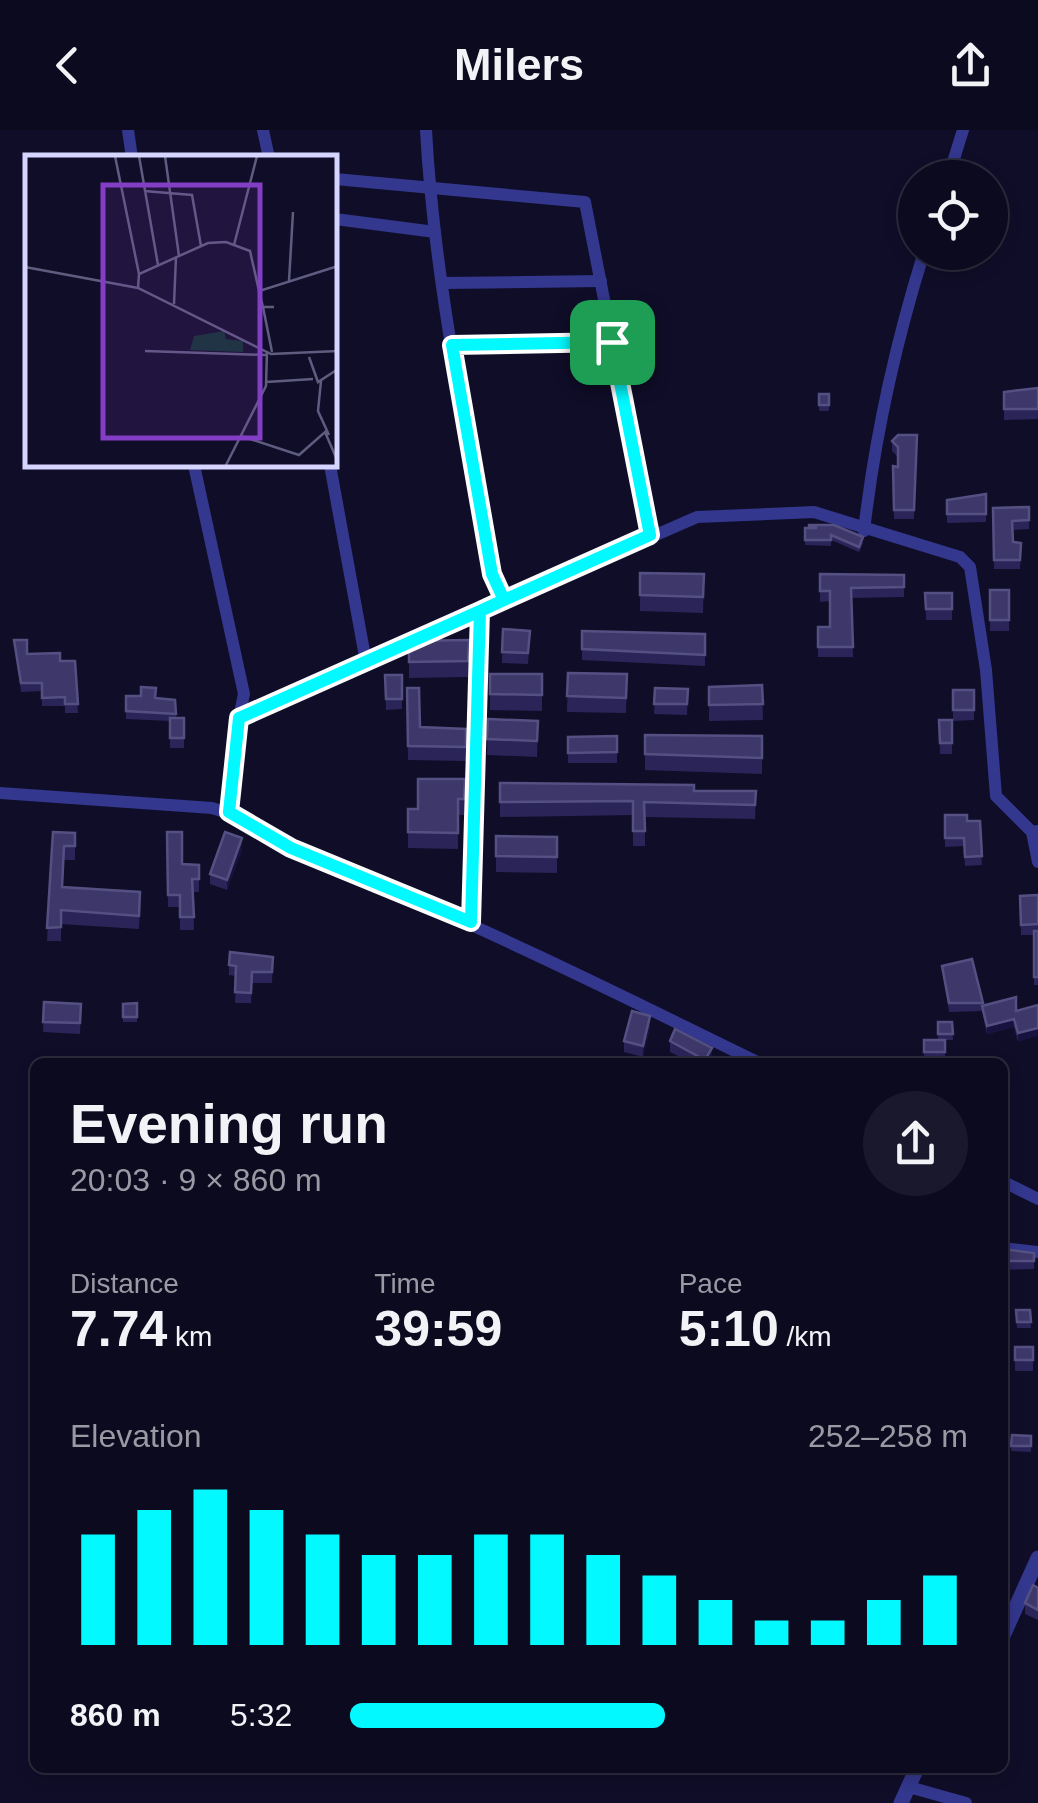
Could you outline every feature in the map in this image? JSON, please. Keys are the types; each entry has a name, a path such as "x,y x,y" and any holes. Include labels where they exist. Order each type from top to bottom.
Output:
{"street":[{"path":"128,130 132,155"},
{"path":"263,130 268,155"},
{"path":"426,130 429,187 452,345 492,574 504,600"},
{"path":"954,160 963,130"},
{"path":"338,179 585,202 650,535"},
{"path":"338,219 435,232"},
{"path":"864,531 874,444 894,350 918,270"},
{"path":"443,283 601,281"},
{"path":"452,345 612,342"},
{"path":"195,468 244,694 229,812"},
{"path":"331,468 366,662"},
{"path":"239,718 697,517 814,512 864,531 960,557 970,567 986,670 996,796 1035,832 1038,862"},
{"path":"471,922 480,611"},
{"path":"0,793 229,812 291,848 471,922 749,1058"},
{"path":"1008,1184 1038,1199"},
{"path":"1008,1249 1038,1252"},
{"path":"1008,1625 1038,1558"},
{"path":"900,1803 915,1773"},
{"path":"909,1787 966,1803"}],"building":[{"path":"1038,388 1038,409 1004,409 1004,392"},
{"path":"819,394 829,394 829,405 819,405"},
{"path":"898,435 917,435 914,510 894,510 893,466 898,467 898,447 892,441"},
{"path":"986,494 986,514 947,514 947,500"},
{"path":"1029,507 1029,520 1012,521 1013,542 1021,543 1020,560 994,560 993,508"},
{"path":"808,525 834,525 863,537 859,547 831,535 831,540 805,540 805,528 817,528"},
{"path":"640,573 704,574 703,597 640,595"},
{"path":"820,574 904,575 904,587 851,588 853,647 818,647 818,627 830,627 830,591 820,591"},
{"path":"990,590 1009,590 1009,620 990,620"},
{"path":"925,593 952,593 952,609 926,609"},
{"path":"503,629 530,631 528,653 502,652"},
{"path":"582,631 705,634 705,655 582,649"},
{"path":"14,640 27,640 27,654 60,653 60,661 75,661 78,704 65,704 65,697 42,698 42,683 21,683"},
{"path":"469,640 468,661 409,662 409,641"},
{"path":"568,673 627,674 626,698 567,696"},
{"path":"490,674 542,674 542,695 490,694"},
{"path":"385,675 402,675 402,699 386,699"},
{"path":"762,685 763,704 709,705 709,687"},
{"path":"141,687 156,688 155,698 175,700 176,714 126,711 126,696 141,696"},
{"path":"407,688 419,688 420,727 466,729 466,747 408,746"},
{"path":"655,688 688,689 687,704 654,704"},
{"path":"953,690 974,690 974,710 953,710"},
{"path":"170,718 184,718 184,738 170,738"},
{"path":"488,719 538,721 537,741 487,739"},
{"path":"939,720 952,720 952,743 940,743"},
{"path":"645,735 762,736 762,758 645,754"},
{"path":"617,736 617,752 568,753 568,737"},
{"path":"418,779 465,779 464,799 458,799 458,833 408,832 408,809 418,809"},
{"path":"500,783 694,785 694,791 756,791 755,805 644,802 645,831 633,831 633,801 500,802"},
{"path":"945,815 967,815 967,821 980,821 982,856 965,857 964,838 945,838"},
{"path":"53,832 75,833 75,846 64,846 62,887 140,892 139,916 61,910 61,927 47,928"},
{"path":"167,832 182,832 182,864 199,865 199,879 192,879 194,917 180,917 180,895 168,895"},
{"path":"225,832 242,838 227,880 210,874"},
{"path":"496,836 557,837 557,857 496,856"},
{"path":"1038,895 1038,924 1021,925 1020,896"},
{"path":"1034,931 1038,931 1038,977 1034,977"},
{"path":"230,952 273,957 272,972 252,972 251,993 235,992 236,966 229,965"},
{"path":"972,959 983,1003 949,1003 942,966"},
{"path":"1016,997 1016,1011 1038,1005 1038,1028 1018,1033 1014,1019 987,1026 982,1006"},
{"path":"44,1002 81,1004 80,1023 43,1022"},
{"path":"137,1003 137,1017 123,1017 123,1004"},
{"path":"632,1011 650,1016 643,1046 624,1041"},
{"path":"938,1022 952,1022 953,1034 938,1034"},
{"path":"675,1029 712,1048 706,1058 701,1058 670,1041"},
{"path":"924,1040 945,1040 945,1052 924,1052"},
{"path":"1008,1250 1034,1253 1034,1261 1008,1261"},
{"path":"1016,1310 1030,1310 1031,1322 1017,1322"},
{"path":"1015,1347 1033,1347 1033,1360 1015,1360"},
{"path":"1012,1435 1031,1436 1031,1446 1011,1446"},
{"path":"1033,1585 1038,1588 1038,1610 1025,1603"}],"route":[{"path":"612,342 452,345 492,574 504,600 480,611 471,922 291,848 229,812 239,718 480,611 650,535 612,342"}]}
